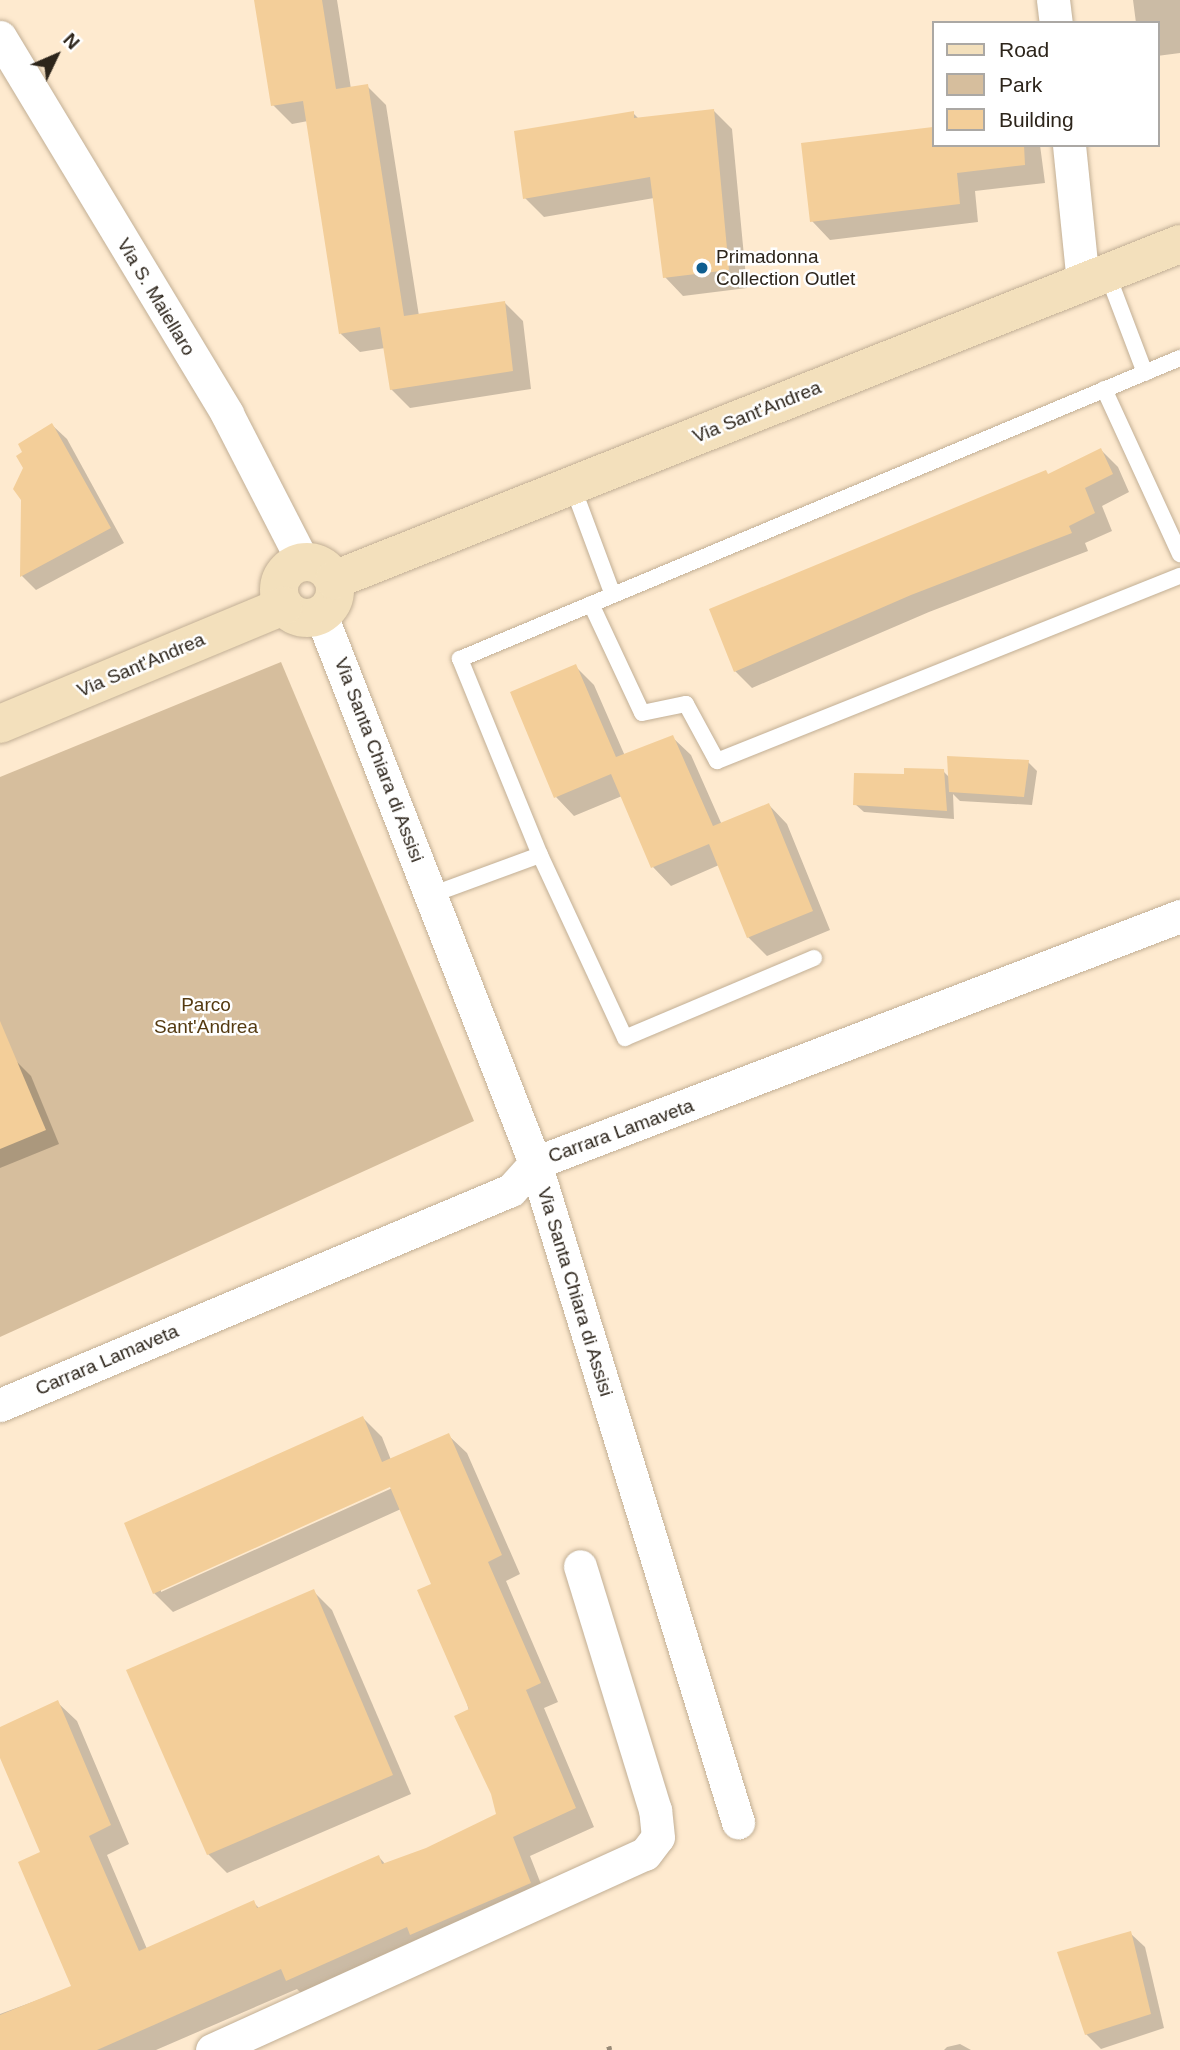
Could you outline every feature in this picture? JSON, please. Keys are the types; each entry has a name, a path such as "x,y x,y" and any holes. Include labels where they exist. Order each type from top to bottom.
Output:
{"street":[{"path":"1053,0 1056,21"},
{"name":"Via S. Maiellaro","path":"0,37 227,414 320,586"},
{"path":"1069,147 1095,278"},
{"name":"Via Sant'Andrea","path":"0,724 283,606 282,578 320,586 1180,244"},
{"name":"Via Santa Chiara di Assisi","path":"320,586 431,895 535,1163 738,1822"},
{"name":"Carrara Lamaveta","path":"0,1405 511,1190 535,1163 1180,916"},
{"path":"212,2050 645,1854 658,1837 655,1810 580,1566"}],"lane":[{"path":"1095,278 1145,373"},
{"path":"814,958 625,1038 540,855 460,659 1180,358"},
{"path":"1104,389 1173,523 1180,554"},
{"path":"572,485 613,595"},
{"path":"591,604 642,713 686,704 717,761 1180,576"},
{"path":"431,895 540,855"}],"green space":[{"name":"Parco Sant'Andrea","path":"281,662 474,1121 0,1337 0,777"}],"building":[{"path":"254,0 322,0 336,89 368,84 404,316 505,301 513,371 390,390 380,327 339,334 303,101 271,106"},
{"path":"714,109 729,270 663,278 650,177 523,199 514,131 634,111 634,118"},
{"path":"932,127 932,147 1024,147 1025,165 957,173 960,204 810,222 801,143"},
{"path":"52,423 111,528 20,577 21,500 13,489 23,468 16,456 22,452 18,444"},
{"path":"1101,448 1113,474 1085,488 1095,513 1069,526 1072,533 911,595 734,672 709,609 1046,470 1048,474"},
{"path":"576,664 616,757 673,735 713,826 769,803 813,911 747,938 709,844 651,868 611,774 554,798 510,692"},
{"path":"947,756 1029,760 1024,797 949,792"},
{"path":"904,768 944,769 947,811 853,805 854,773 904,774"},
{"path":"0,1021 46,1130 0,1149"},
{"path":"363,1416 382,1462 449,1433 502,1555 488,1562 541,1683 526,1690 576,1808 513,1837 531,1883 410,1935 407,1927 286,1981 281,1969 97,2050 0,2050 0,2015 71,1986 18,1862 40,1852 0,1758 0,1727 58,1700 111,1825 89,1836 139,1951 254,1900 257,1908 379,1855 382,1864 426,1848 496,1814 491,1794 454,1716 469,1709 417,1590 431,1584 390,1487 153,1594 124,1523"},
{"path":"314,1589 393,1775 207,1855 126,1670"},
{"path":"1131,1931 1151,2014 1085,2035 1057,1952"}],"place":[{"name":"Primadonna Collection Outlet","path":"702,268"}]}
